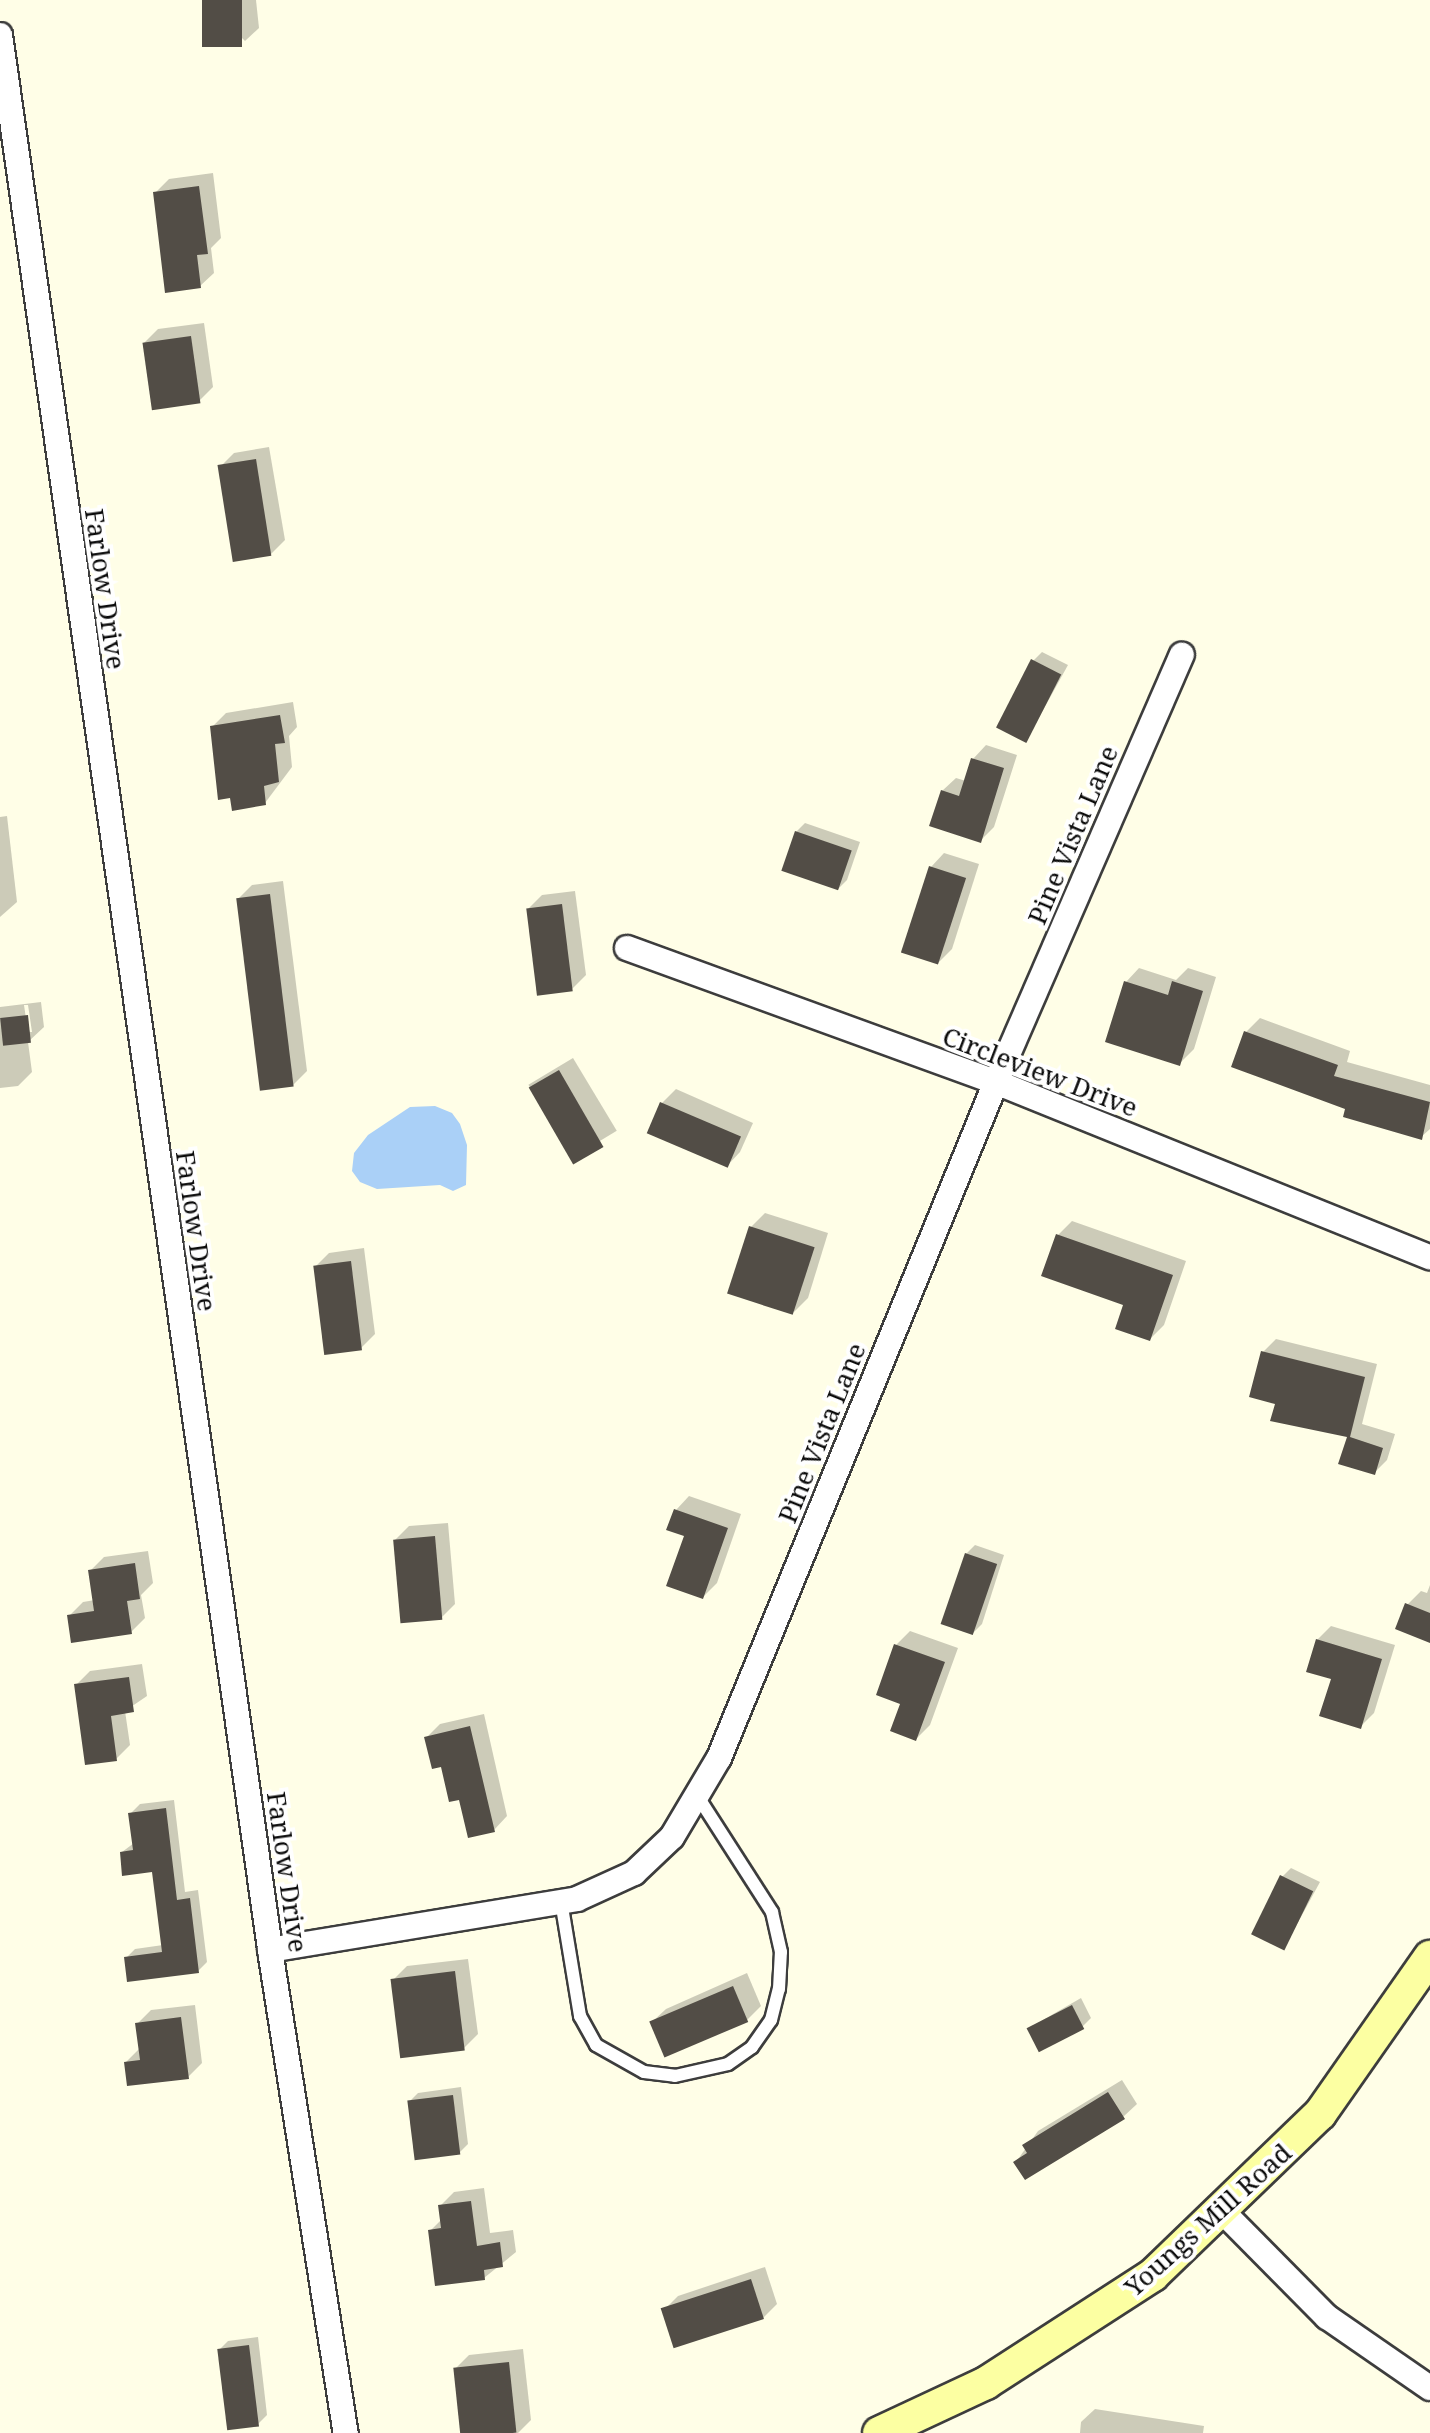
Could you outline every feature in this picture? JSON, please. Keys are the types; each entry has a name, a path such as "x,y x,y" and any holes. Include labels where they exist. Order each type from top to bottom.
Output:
{"street":[{"name":"Farlow Drive","path":"0,35 270,1950 346,2433"},
{"name":"Pine Vista Lane","path":"270,1950 561,1901 634,1873 672,1837 719,1758 996,1082 1182,655"},
{"name":"Circleview Drive","path":"627,948 996,1082 1430,1257"},
{"name":"Youngs Mill Road","path":"879,2433 986,2383 1109,2307 1223,2212 1320,2114 1430,1957"},
{"path":"1223,2212 1327,2317 1430,2388"}],"lane":[{"path":"561,1901 580,2016 596,2045 644,2072 675,2076 728,2064 752,2047 771,2020 779,1989 781,1952 772,1912 697,1795"}],"water":[{"path":"435,1106 452,1113 460,1124 467,1145 466,1185 453,1191 440,1185 377,1189 360,1182 352,1171 354,1153 368,1135 410,1107"}],"building":[{"path":"202,0 242,0 242,47 202,47"},
{"path":"199,186 208,254 197,255 201,288 165,293 153,192"},
{"path":"191,336 200,403 152,410 142,343"},
{"path":"256,459 271,556 233,562 217,465"},
{"path":"1031,659 1061,674 1026,743 996,728"},
{"path":"280,715 285,743 275,744 279,782 264,786 266,805 232,811 230,798 218,800 210,726"},
{"path":"971,758 1004,768 981,843 929,826 941,790 959,796"},
{"path":"795,831 852,851 838,890 781,871"},
{"path":"929,866 966,878 938,965 901,953"},
{"path":"270,894 294,1087 260,1091 236,898"},
{"path":"562,904 573,991 537,996 526,908"},
{"path":"1124,981 1168,995 1172,981 1203,991 1180,1066 1105,1042"},
{"path":"28,1015 31,1043 3,1046 0,1018"},
{"path":"1244,1031 1338,1065 1334,1076 1430,1102 1422,1140 1343,1117 1345,1109 1231,1067"},
{"path":"559,1070 604,1147 573,1165 529,1088"},
{"path":"660,1102 741,1136 728,1168 647,1133"},
{"path":"749,1226 815,1247 793,1315 727,1294"},
{"path":"1056,1234 1173,1275 1150,1341 1115,1329 1123,1305 1041,1276"},
{"path":"351,1261 362,1350 324,1355 313,1266"},
{"path":"1261,1351 1365,1377 1350,1437 1383,1448 1375,1475 1338,1464 1347,1437 1270,1421 1275,1404 1249,1397"},
{"path":"674,1509 728,1528 703,1599 666,1586 684,1536 666,1530"},
{"path":"435,1536 442,1620 400,1623 393,1540"},
{"path":"965,1553 997,1564 973,1635 941,1624"},
{"path":"135,1563 140,1599 127,1601 132,1634 71,1643 67,1615 94,1611 88,1570"},
{"path":"1405,1603 1430,1613 1430,1643 1395,1629"},
{"path":"1316,1639 1382,1659 1361,1729 1319,1716 1331,1679 1306,1672"},
{"path":"894,1644 945,1662 916,1741 890,1731 900,1704 876,1695"},
{"path":"129,1677 134,1712 111,1716 117,1761 85,1765 74,1684"},
{"path":"470,1726 495,1832 468,1838 459,1800 449,1802 441,1767 432,1769 424,1737"},
{"path":"166,1808 177,1900 190,1898 199,1973 127,1982 124,1957 162,1952 152,1872 122,1876 120,1852 133,1850 128,1813"},
{"path":"1280,1875 1313,1891 1284,1951 1251,1934"},
{"path":"455,1971 465,2050 400,2058 390,1979"},
{"path":"733,1986 748,2022 664,2057 649,2022"},
{"path":"1072,2005 1084,2029 1039,2052 1027,2028"},
{"path":"181,2017 189,2079 127,2086 124,2062 140,2060 135,2023"},
{"path":"1108,2092 1125,2119 1025,2180 1013,2162 1027,2153 1022,2145"},
{"path":"453,2095 460,2155 415,2160 407,2101"},
{"path":"471,2201 477,2246 500,2242 503,2267 484,2270 485,2280 435,2286 428,2230 441,2228 438,2205"},
{"path":"751,2279 764,2319 674,2348 661,2308"},
{"path":"249,2345 259,2426 227,2430 217,2349"},
{"path":"509,2362 516,2433 460,2433 453,2368"}]}
